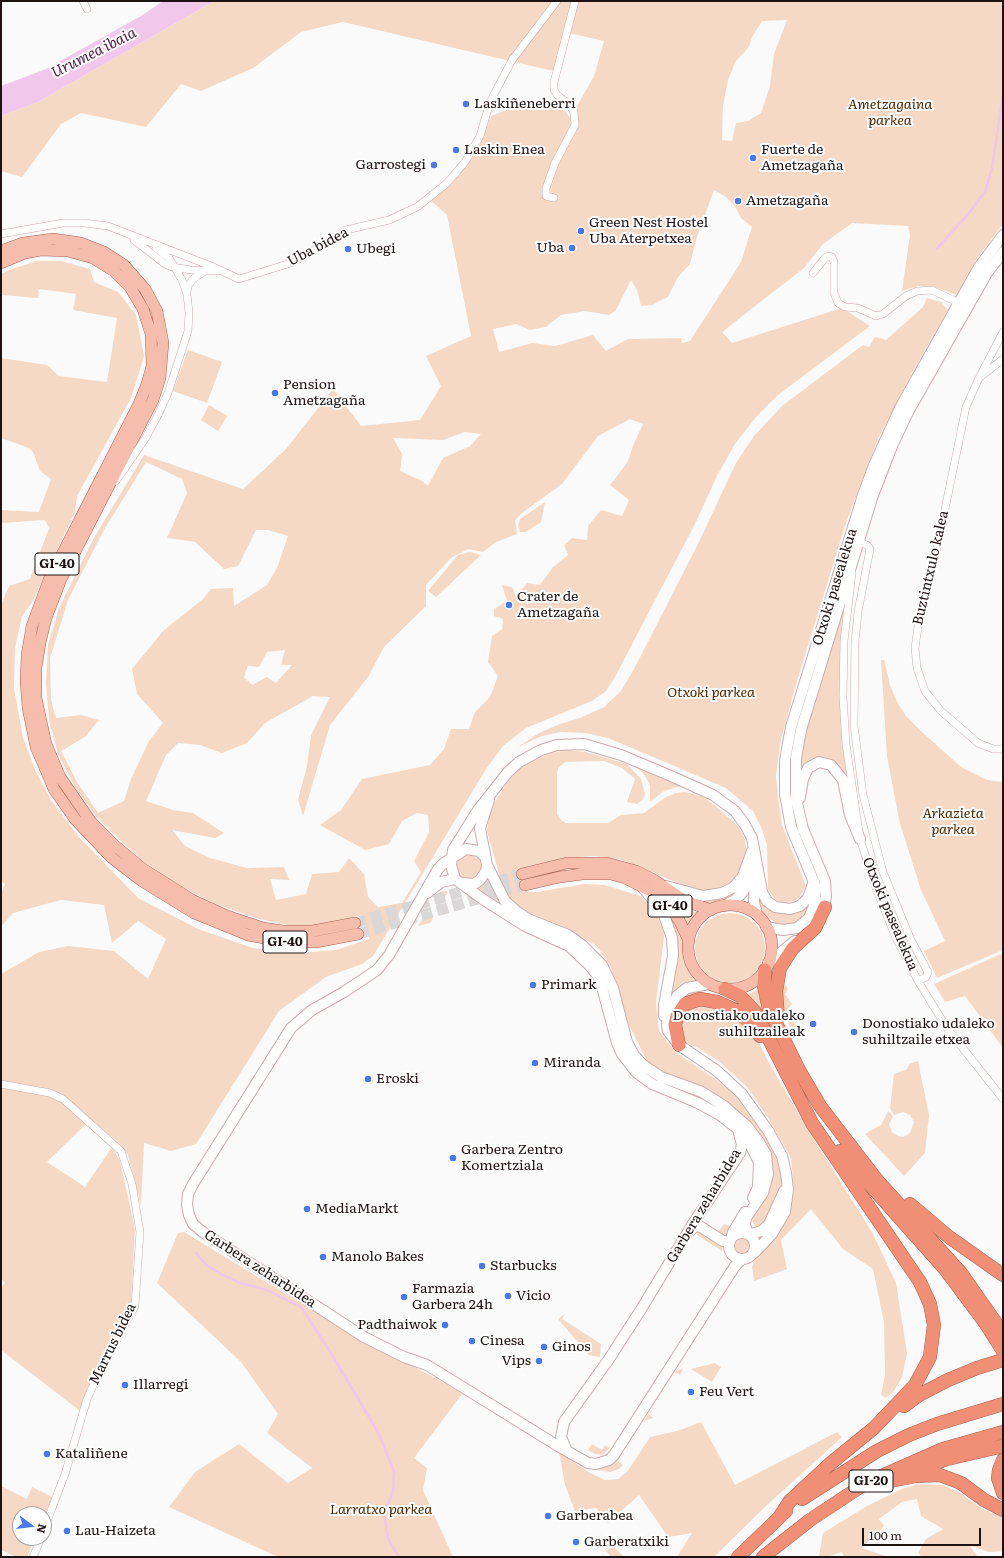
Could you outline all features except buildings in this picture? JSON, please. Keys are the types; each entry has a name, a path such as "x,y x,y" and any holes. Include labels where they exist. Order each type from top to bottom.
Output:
{"highway":[{"path":"780,1032 776,990 780,968 793,948 815,928 825,907"},
{"path":"767,966 764,986 766,1002 799,1070 820,1106 877,1180 961,1273 1003,1333"},
{"path":"725,989 740,996 755,1012 812,1123"},
{"path":"679,1045 676,1020 682,1008 690,1001 700,999 717,1002 737,1011 752,1024 789,1090 920,1282 926,1294 932,1314 932,1346 926,1367 915,1385 874,1428"},
{"path":"780,1516 790,1501 809,1483 874,1428 919,1395 977,1368 1002,1353 975,1308 945,1269 857,1171 822,1128 794,1088"},
{"path":"860,1158 949,1237 1003,1275"},
{"path":"887,1183 958,1237 1003,1265"},
{"name":"GI-20","path":"738,1557 780,1516 827,1481 877,1450 937,1424 1003,1404"},
{"name":"GI-20","path":"764,1556 810,1520 866,1483 943,1449 1003,1432"},
{"path":"764,1556 781,1551 826,1517 885,1482 926,1465 1003,1446"},
{"path":"1003,1460 998,1478 1003,1493"},
{"path":"885,1482 916,1476 940,1475 961,1483 984,1500 1003,1510"}],"main road":[{"name":"GI-40","path":"1,251 23,243 40,240 66,240 91,246 108,254 134,274 145,289 157,311 163,343 160,378 153,400 53,599 46,618 36,668 36,698 43,734 52,760 68,791 91,822 131,859 160,880 212,909 263,928 283,931 313,931 355,923"},
{"name":"GI-40","path":"1,263 25,253 41,250 68,251 93,258 114,271 130,287 143,309 151,334 152,366 139,404 49,580 32,626 26,675 28,708 36,747 54,789 83,828 112,858 142,882 194,913 248,935 286,942 316,942 358,934"},
{"name":"GI-40","path":"522,874 567,863 607,863 636,871 661,884 685,901 712,910"},
{"name":"GI-40","path":"525,885 570,875 597,873 610,874 638,884 655,893 667,903 680,920 689,940"},
{"path":"724,906 742,907 757,915 766,927 771,941 767,966 760,976 748,985 725,989 709,984 694,969 690,960 689,940 694,926 699,919 712,910 724,906"}],"street":[{"path":"83,1 87,9"},
{"name":"Uba bidea","path":"1,234 63,222 108,226 239,279 294,262 346,230 389,220 417,207 446,184 465,162 480,136 490,102 512,60 557,1"},
{"path":"554,198 546,196 546,188 555,163 576,125 574,112 568,103 557,95 554,90 554,82 573,16 575,1"},
{"path":"122,232 143,245 165,264 176,269 220,271"},
{"name":"Otxoki pasealekua","path":"766,927 790,930 803,924 813,911 815,903 816,887 796,840 787,805 784,771 788,738 874,465 900,408 979,267 1003,235"},
{"path":"148,241 168,258 176,269 187,294"},
{"name":"Otxoki pasealekua","path":"825,907 825,881 810,846 799,812 795,785 798,744 858,542 880,474 908,412 987,273 1003,252"},
{"path":"813,273 825,258 829,256 832,257 834,262 834,293 838,303 845,307 858,308 876,316 883,314 906,296 917,291 932,290 959,303"},
{"path":"98,508 145,439 168,393 188,331 188,286 193,279 205,270"},
{"path":"979,378 1003,332"},
{"name":"Buztintxulo kalea","path":"1003,359 979,378 966,407 936,553 918,627 915,648 917,668 925,691 941,711 978,743 993,749 1003,749"},
{"path":"858,542 867,545 870,549 855,642 854,726 859,764 865,802 883,872 911,940 928,972 926,977 918,982"},
{"name":"Otxoki pasealekua","path":"854,558 844,641 843,697 846,744 860,839 876,888 896,938 918,982 947,1028 1003,1100"},
{"name":"Garbera zeharbidea","path":"668,1031 679,1045 717,1071 742,1094 756,1113 778,1147 785,1164 788,1197 782,1219 772,1234 754,1253 748,1258 742,1259 735,1266 614,1455 609,1460 602,1463 588,1463 428,1365 404,1357 353,1330 204,1233 194,1224 189,1215 188,1194 193,1184 291,1028 312,1010 368,977 384,963 424,896 438,869 451,859 453,850 459,839 478,810 508,772 529,755 556,745 584,744 621,755 713,796 725,803 740,817 749,830 754,846 756,865 764,897 770,904 780,909 795,908 805,902 811,893 814,882"},
{"path":"799,812 805,772 814,764 827,763 838,771 843,780 850,815 860,839"},
{"name":"Garbera zeharbidea","path":"492,793 480,823 480,835 486,862 497,883"},
{"path":"484,816 486,838 497,883 505,901 528,919 568,935 582,945 602,965 613,988 627,1042 634,1055 643,1064 661,1077 702,1092 724,1106 747,1126 755,1136 766,1154 768,1174 764,1193 745,1222 749,1234 755,1242 754,1253"},
{"path":"661,884 703,896 722,893 734,887 743,876 754,846"},
{"name":"Garbera zeharbidea","path":"724,906 735,900 746,887 751,871 754,846"},
{"path":"466,849 479,851 486,862 484,876 480,880 468,885 458,881 451,872 451,859 466,849"},
{"name":"Garbera zeharbidea","path":"756,865 754,890 757,915"},
{"name":"Garbera zeharbidea","path":"424,896 441,882 458,881 525,926 558,940 580,955 598,976 617,1043 622,1054 636,1072 652,1084 698,1102 714,1112 738,1130 742,1145 741,1151 694,1222 690,1231 609,1359 564,1422 561,1437 566,1449"},
{"path":"638,884 663,912 672,938 673,956 663,1012 668,1031"},
{"path":"767,966 811,928 825,907"},
{"path":"668,1031 668,1013 677,996 687,988 709,984"},
{"name":"Marrus bidea","path":"1,1084 50,1093 63,1099 121,1151 132,1184 140,1232 136,1306 98,1374 87,1399 65,1474 52,1508"},
{"path":"738,1130 756,1155 760,1176 758,1187 730,1240 732,1254 742,1259"},
{"path":"690,1231 696,1226 701,1227 723,1241 730,1240 738,1233 757,1234 764,1230 777,1211 787,1182"},
{"path":"756,1205 750,1218 750,1224 756,1230 764,1230"},
{"path":"35,1556 38,1546"}],"green space":[{"name":"Ametzagaina parkea","path":"214,1 1003,1 1003,224 977,258 957,295 935,287 918,286 902,291 910,235 908,226 852,223 823,244 804,268 722,332 732,343 842,308 870,326 778,395 756,417 735,444 717,476 694,526 614,679 606,691 592,701 526,728 503,746 486,769 373,956 362,964 326,977 279,1011 196,1144 171,1151 144,1143 141,1206 128,1155 119,1143 91,1119 47,1162 85,1187 112,1147 120,1161 135,1229 131,1306 86,1391 80,1411 1,1350 1,1288 5,1283 1,1279 1,974 39,952 68,946 114,951 148,979 166,939 138,921 112,943 104,905 61,900 13,913 1,927 1,894 5,884 1,881 1,605 9,586 30,579 49,528 45,520 1,523 1,510 39,512 51,479 40,471 33,452 29,448 1,438 1,358 47,365 59,376 107,382 117,318 73,310 76,294 39,289 38,298 1,295 1,274 37,261 61,261 90,269 94,282 118,292 136,315 144,356 131,398 77,496 75,512 33,601 22,616 15,648 14,688 23,738 36,772 51,800 78,836 138,898 198,929 253,948 299,953 336,950 369,939 363,915 319,925 287,925 259,919 218,905 182,887 144,862 121,841 95,815 75,787 58,754 49,720 46,683 48,645 59,608 95,536 144,455 243,489 286,449 333,389 361,426 420,420 441,386 426,356 471,336 447,215 430,200 462,170 480,144 491,116 532,100 562,107 570,118 594,76 604,41 565,32 553,71 343,22 301,32 253,68 201,91 181,84 146,127 81,113 61,124 22,177 1,171 1,116 38,102","holes":["787,20 774,54 770,86 761,113 748,121 736,123 732,141 722,140 723,106 728,80 736,61 749,47 752,37 762,21","714,190 726,197 735,206 741,218 752,227 741,262 690,341 682,343 681,338 628,339 606,351 593,335 555,346 532,343 499,352 493,329 516,324 530,330 546,327 561,315 585,311 609,315 616,310 631,280 637,290 641,306 652,305 668,297 678,277 690,264 697,237","630,419 643,424 627,463 610,485 629,500 622,516 601,510 588,526 587,540 572,538 564,545 568,555 553,567 540,585 527,583 516,596 512,587 502,585 507,601 494,609 494,616 503,619 502,629 492,636 488,662 498,676 490,697 475,712 469,729 451,729 444,749 430,765 362,779 341,810 320,825 365,850 389,844 402,821 417,813 428,815 429,832 414,861 421,872 402,903 378,907 368,897 364,874 349,858 339,872 312,874 306,894 276,900 270,879 289,880 284,867 247,868 210,858 185,846 172,830 215,838 224,833 193,813 173,810 146,801 166,755 178,743 200,745 222,753 247,743 265,723 313,696 330,697 311,735 307,766 298,800 303,816 330,725 368,677 384,647 426,606 426,585 451,558 468,549 483,552 496,542 517,534 515,520 522,513 562,484 598,436","465,432 481,434 470,446 443,458 428,486 422,481 400,471 402,454 393,438 443,440","146,462 182,479 187,493 167,538 195,542 224,569 238,566 256,530 268,530 288,536 277,568 267,585 234,606 233,588 211,589 203,599 163,631 132,669 137,694 163,723 149,741 131,779 124,801 98,813 77,782 61,751 85,737 99,720 81,715 56,718 51,700 50,658 68,600 105,528","285,650 281,665 292,665 276,683 267,677 252,685 244,677 248,666 259,667 267,652"]},
{"name":"Otxoki parkea","path":"927,298 941,302 948,310 912,373 877,441 846,523 796,684 780,743 776,776 782,825 806,886 799,898 794,901 783,903 776,900 768,890 767,845 761,827 753,811 726,788 608,738 585,733 561,732 542,736 518,747 539,733 560,724 580,718 604,707 621,691 634,669 697,546 736,463 754,436 782,406 863,345 869,347 875,337 886,340 923,307"},
{"path":"188,350 222,362 207,403 173,391"},
{"path":"209,405 227,416 218,431 201,420"},
{"path":"545,502 541,522 526,532 520,532 518,526 520,519"},
{"path":"470,552 481,555 436,597 428,591 458,555"},
{"path":"845,604 843,742 847,773 845,774 834,760 825,757 809,761 800,773 800,758 805,733"},
{"name":"Arkazieta parkea","path":"881,660 884,660 890,685 897,702 906,716 921,731 961,767 987,780 1003,782 1003,950 937,978 924,951 945,941 921,890 900,824 887,756"},
{"path":"567,750 586,752 627,764 641,779 645,794 643,800 637,804 627,802 635,779 622,768 604,761 565,762 558,768 557,773 557,814 561,820 566,823 608,823 621,815 644,813 666,797 675,793 685,792 703,797 715,806 738,826 744,837 747,852 744,864 734,883 713,891 697,891 620,859 594,856 567,858 530,866 520,871 527,892 537,892 584,884 604,885 641,896 663,925 664,937 656,1002 659,1031 675,1052 734,1092 749,1111 780,1157 784,1179 780,1196 766,1225 756,1227 752,1221 760,1205 770,1167 701,1088 650,1067 629,1025 611,968 597,946 563,927 517,909 503,888 487,831 489,814 493,805 507,783 519,769 534,759"},
{"path":"638,768 681,786 664,791 650,802 650,786 646,777"},
{"path":"469,855 478,859 482,868 478,877 469,881 460,877 456,868 460,859"},
{"path":"487,881 498,898 513,914 476,889"},
{"path":"744,883 735,895 723,901 707,904 694,900 719,899 730,894"},
{"path":"757,885 773,911 783,914 794,913 804,908 810,902 806,913 801,920 796,923 788,926 778,925 764,914 758,904"},
{"path":"440,892 448,892 439,907 435,901 436,897"},
{"path":"667,896 685,908 698,913 688,925 681,912"},
{"path":"666,908 680,933 685,963 693,979 697,981 669,1006 677,953 677,935"},
{"path":"730,913 749,919 759,929 765,948 759,967 749,977 730,983 711,977 701,967 695,948 701,929 711,919"},
{"path":"425,914 433,919 430,923 418,926"},
{"path":"1003,953 1003,1048 965,996 945,1002 934,984"},
{"path":"784,982 788,989 785,994 792,1004 787,1010 800,1032 798,1033 793,1032 784,1015 780,998"},
{"path":"760,988 781,1044 777,1047 760,1010 747,995"},
{"path":"698,991 728,998 744,1007 741,1010 680,1002 680,999 688,994"},
{"path":"691,1003 725,1009 755,1035 769,1063 801,1118 873,1234 896,1283 907,1353 902,1377 894,1391 886,1398 881,1395 885,1375 884,1322 873,1269 843,1249 811,1209 781,1240 787,1269 754,1281 752,1267 755,1259 780,1230 788,1212 794,1190 791,1158 767,1116 748,1088 720,1062 697,1047 684,1042 677,1018"},
{"path":"918,1061 929,1115 925,1153 904,1176 865,1134 881,1125 888,1111 893,1116 889,1124 892,1132 903,1137 910,1133 914,1122 910,1115 903,1112 894,1115 890,1108 894,1074 907,1069 909,1064"},
{"path":"724,1224 730,1226 724,1237 717,1234"},
{"path":"699,1231 722,1246 722,1251 697,1235"},
{"name":"Larratxo parkea","path":"184,1232 350,1333 450,1386 462,1394 414,1458 427,1468 423,1490 453,1557 278,1557 169,1507 195,1472 239,1444 288,1483 312,1468 267,1433 278,1414 241,1362 157,1283 178,1233"},
{"path":"742,1239 747,1241 749,1246 747,1251 742,1253 737,1251 735,1246 737,1241"},
{"path":"565,1314 562,1319 601,1344 600,1357 589,1355 558,1319"},
{"path":"715,1363 721,1367 712,1382 691,1369"},
{"path":"683,1369 680,1375 675,1372 658,1399 675,1371"},
{"path":"648,1414 653,1418 644,1421"},
{"path":"701,1422 735,1485 837,1432 842,1437 767,1505 714,1557 677,1557 692,1533 668,1537 639,1495 608,1523 596,1508 575,1511 565,1485 559,1452 590,1473 605,1480 618,1479 627,1472 650,1437 677,1431"},
{"path":"637,1429 617,1461 623,1465 619,1469 610,1472 598,1470 599,1468 608,1466 616,1461"},
{"path":"592,1444 602,1450 605,1445 610,1448 602,1455 595,1454 588,1450"},
{"path":"918,1484 943,1485 959,1492 981,1508 1003,1518 1003,1551 989,1552 969,1545 978,1557 922,1557 918,1553 926,1539 943,1529 921,1516 917,1499 902,1502 879,1519 884,1526 862,1548 888,1557 844,1557 842,1552 827,1557 819,1557 823,1533 867,1506 902,1489"},
{"path":"1,1486 27,1499 32,1487 52,1497 48,1506 12,1506 12,1546 32,1546 27,1557 16,1557 1,1550"},
{"path":"612,1545 624,1557 611,1557 606,1551"}],"water":[{"name":"Urumea ibaia","path":"163,1 214,1 38,102 1,116 1,86 46,69 141,16"}],"waterway":[{"path":"937,248 965,218 985,192 992,168 1003,95"},
{"path":"196,1253 205,1264 221,1274 240,1283 267,1290 301,1307 329,1350 379,1434 394,1472 393,1492 384,1514 388,1539 399,1557"}],"tunnel":[{"path":"355,923 522,874"},
{"path":"358,934 525,885"}],"place":[{"name":"Laskiñeneberri","path":"466,104"},
{"name":"Laskin Enea","path":"456,150"},
{"name":"Fuerte de Ametzagaña","path":"753,158"},
{"name":"Garrostegi","path":"434,165"},
{"name":"Ametzagaña","path":"738,201"},
{"name":"Green Nest Hostel Uba Aterpetxea","path":"581,231"},
{"name":"Uba","path":"572,248"},
{"name":"Ubegi","path":"348,249"},
{"name":"Pension Ametzagaña","path":"275,393"},
{"name":"Crater de Ametzagaña","path":"509,605"},
{"name":"Primark","path":"533,985"},
{"name":"Donostiako udaleko suhiltzaileak","path":"813,1024"},
{"name":"Donostiako udaleko suhiltzaile etxea","path":"854,1032"},
{"name":"Miranda","path":"535,1063"},
{"name":"Eroski","path":"368,1079"},
{"name":"Garbera Zentro Komertziala","path":"453,1158"},
{"name":"MediaMarkt","path":"307,1209"},
{"name":"Manolo Bakes","path":"323,1257"},
{"name":"Starbucks","path":"482,1266"},
{"name":"Vicio","path":"508,1296"},
{"name":"Farmazia Garbera 24h","path":"404,1297"},
{"name":"Padthaiwok","path":"445,1325"},
{"name":"Cinesa","path":"472,1341"},
{"name":"Ginos","path":"544,1347"},
{"name":"Vips","path":"539,1361"},
{"name":"Illarregi","path":"125,1385"},
{"name":"Feu Vert","path":"691,1392"},
{"name":"Kataliñene","path":"47,1454"},
{"name":"Garberabea","path":"548,1516"},
{"name":"Lau-Haizeta","path":"67,1531"},
{"name":"Garberatxiki","path":"576,1542"}]}
